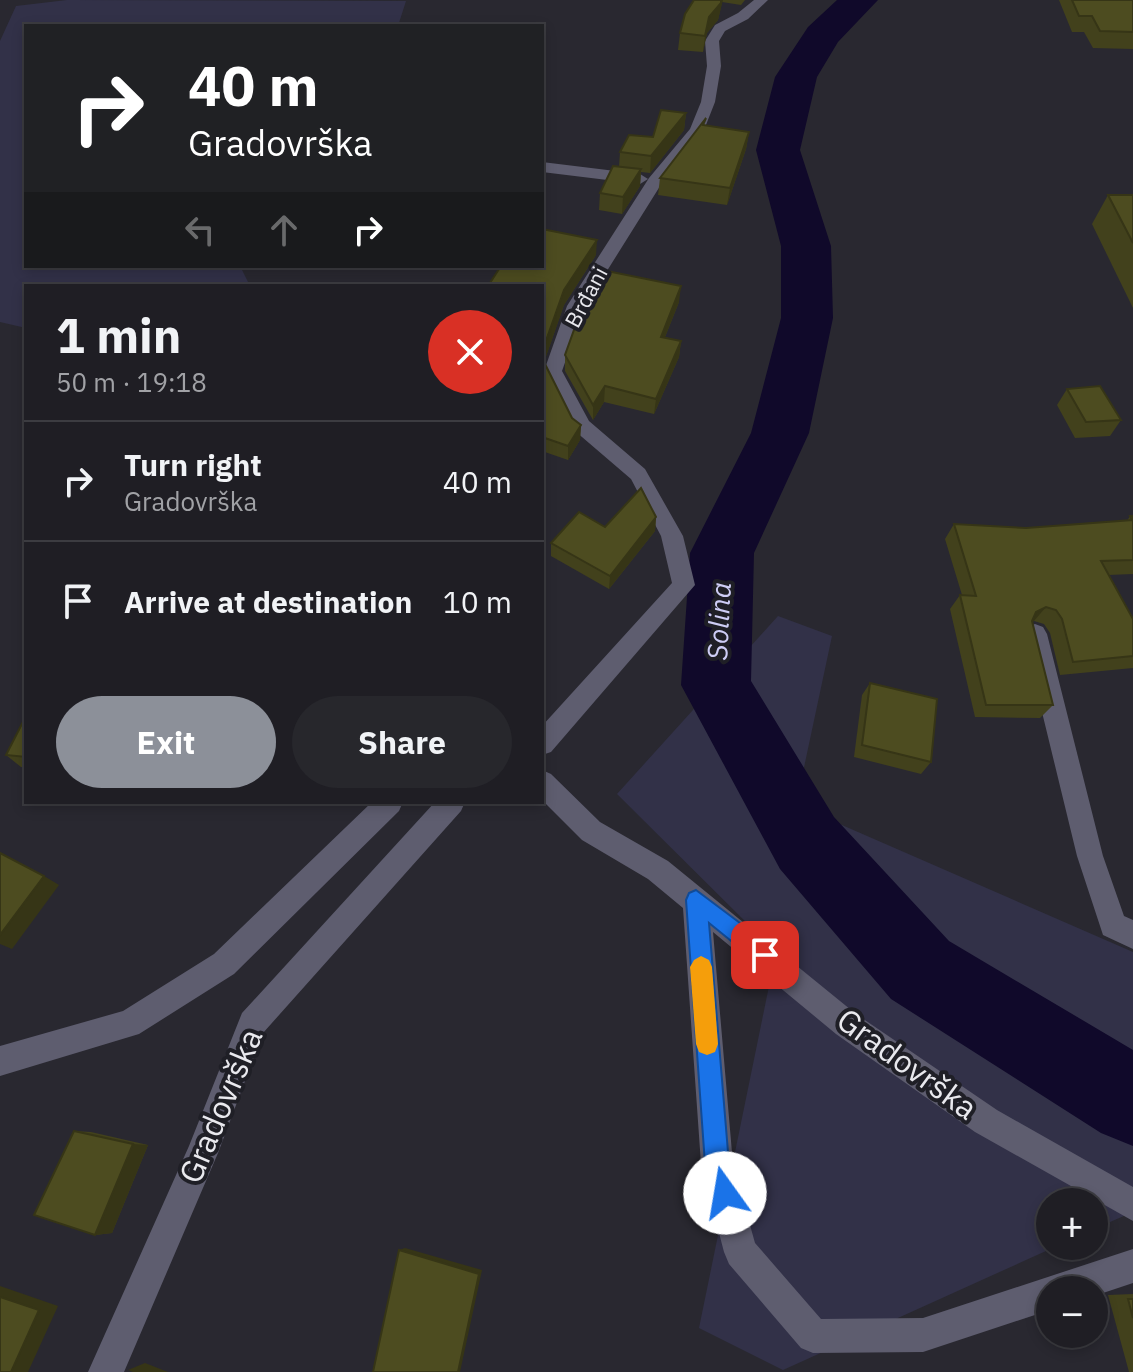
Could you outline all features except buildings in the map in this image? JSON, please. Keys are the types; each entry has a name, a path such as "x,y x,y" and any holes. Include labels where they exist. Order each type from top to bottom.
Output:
{"street":[{"name":"Brđani","path":"544,742 684,585 672,536 638,474 582,426 553,371 576,306 655,181 697,130 708,102 714,66 712,41 720,28 743,16 762,0"},
{"path":"544,167 655,181"},
{"path":"1035,634 1090,856 1113,925 1133,935"},
{"name":"Gradovrška","path":"544,784 591,831 658,870 846,1024 986,1121 1133,1205"},
{"path":"0,1061 129,1024 224,964 388,804"},
{"name":"Gradovrška","path":"106,1372 202,1153 252,1023 450,804"},
{"path":"696,900 717,1164 741,1252 813,1336 923,1335 1036,1298"},
{"path":"1103,1276 1133,1266"}],"shaded area":[{"path":"67,0 406,1 399,24 24,24 24,268 241,268 249,284 24,284 24,328 0,322 0,41 16,6"},
{"path":"778,616 832,636 796,805 1133,952 1133,1212 1108,1223 1108,1188 1036,1188 1036,1256 783,1370 699,1328 776,952 617,794"}],"waterway":[{"name":"Solina","path":"859,0 822,35 796,77 778,150 806,246 807,318 780,433 722,553 716,685 807,843 920,970 1133,1101"}],"slow traffic":[{"path":"701,967 707,1044"}],"route":[{"path":"725,1193 717,1164 696,900 765,955"}]}
